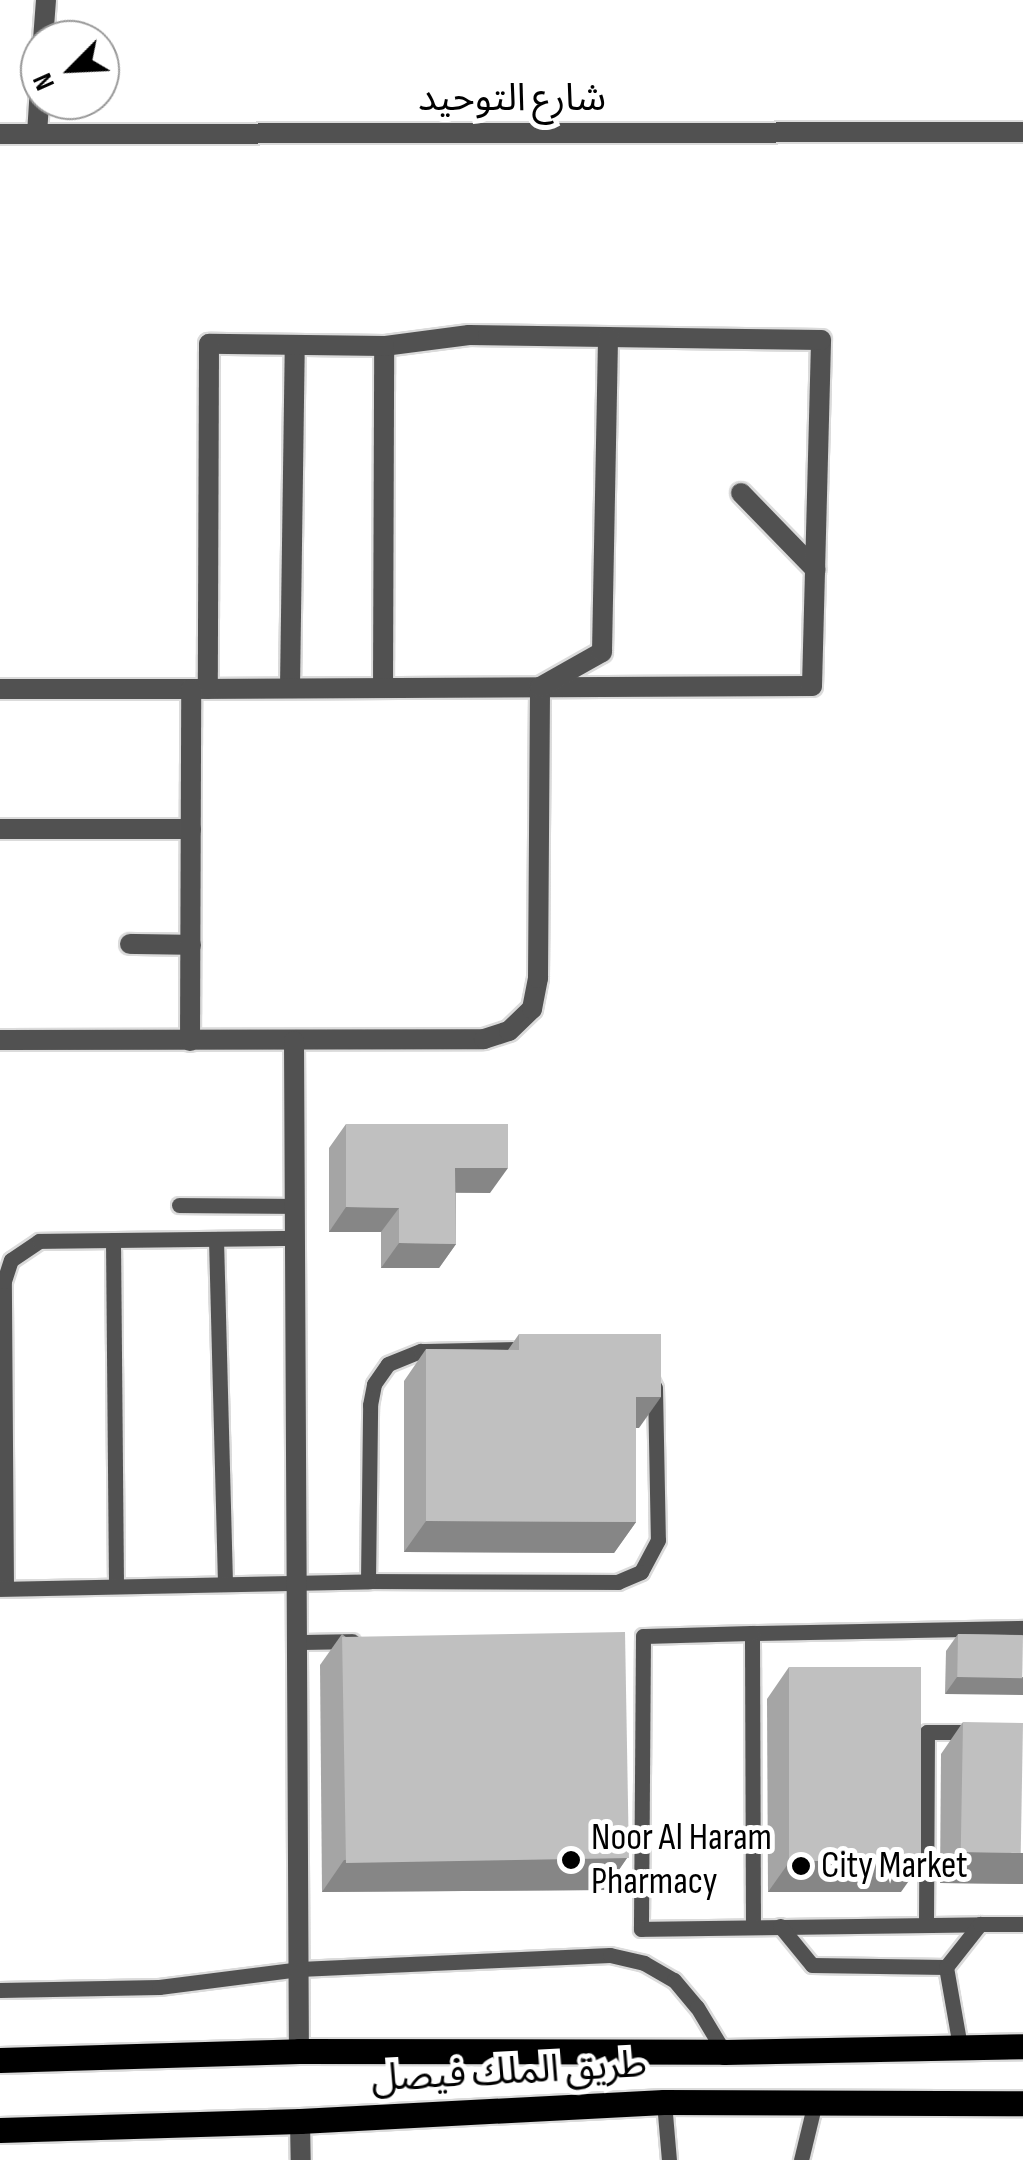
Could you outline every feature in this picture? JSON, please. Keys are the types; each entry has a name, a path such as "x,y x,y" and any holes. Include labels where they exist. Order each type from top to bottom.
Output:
{"main road":[{"name":"طريق الملك فيصل","path":"0,2060 299,2051 724,2052 1023,2046"},
{"name":"طريق الملك فيصل","path":"0,2130 300,2122 664,2102 1023,2103"}],"street":[{"path":"37,134 38,120"},
{"name":"شارع التوحيد","path":"0,134 1023,132"},
{"path":"0,690 200,689 290,688 812,686 821,340 470,334 384,346 209,344 200,689 191,829 190,1040"},
{"path":"540,687 602,652 608,336"},
{"path":"290,688 295,345"},
{"path":"383,688 384,346"},
{"path":"741,493 816,570"},
{"path":"0,1040 484,1040 510,1032 532,1008 538,978 540,687"},
{"path":"0,830 191,829"},
{"path":"130,944 190,945"},
{"path":"294,1042 299,2051"},
{"path":"300,2122 301,2160"}],"lane":[{"path":"179,1206 294,1206"},
{"path":"295,1238 28,1245 11,1260 4,1281 3,1588 296,1581 618,1582 641,1572 658,1540 655,1388 641,1358 612,1347 420,1351 388,1364 374,1384 370,1406 368,1581"},
{"path":"216,1239 225,1582"},
{"path":"114,1240 116,1585"},
{"path":"624,1636 1023,1628"},
{"path":"752,1634 754,1926"},
{"path":"643,1636 641,1929 1023,1924"},
{"path":"296,1642 374,1641"},
{"path":"926,1924 927,1732 985,1732"},
{"path":"960,2046 946,1967 980,1924"},
{"path":"780,1926 812,1965 946,1967"},
{"path":"0,1990 198,1984 299,1969 596,1955 628,1958 674,1980 697,2006 724,2052"},
{"path":"664,2102 669,2160"},
{"path":"800,2160 815,2102"}],"building":[{"path":"346,1124 508,1124 508,1168 455,1168 456,1244 399,1243 399,1208 346,1207"},
{"path":"519,1334 661,1334 661,1397 636,1397 636,1522 426,1521 426,1349 519,1350"},
{"path":"625,1632 629,1858 346,1863 342,1637"},
{"path":"958,1634 1023,1635 1022,1678 957,1677"},
{"path":"789,1667 921,1667 921,1861 789,1861"},
{"path":"963,1722 1023,1723 1021,1853 961,1852"}],"place":[{"name":"Noor Al Haram Pharmacy","path":"571,1860"},
{"name":"City Market","path":"801,1866"}]}
